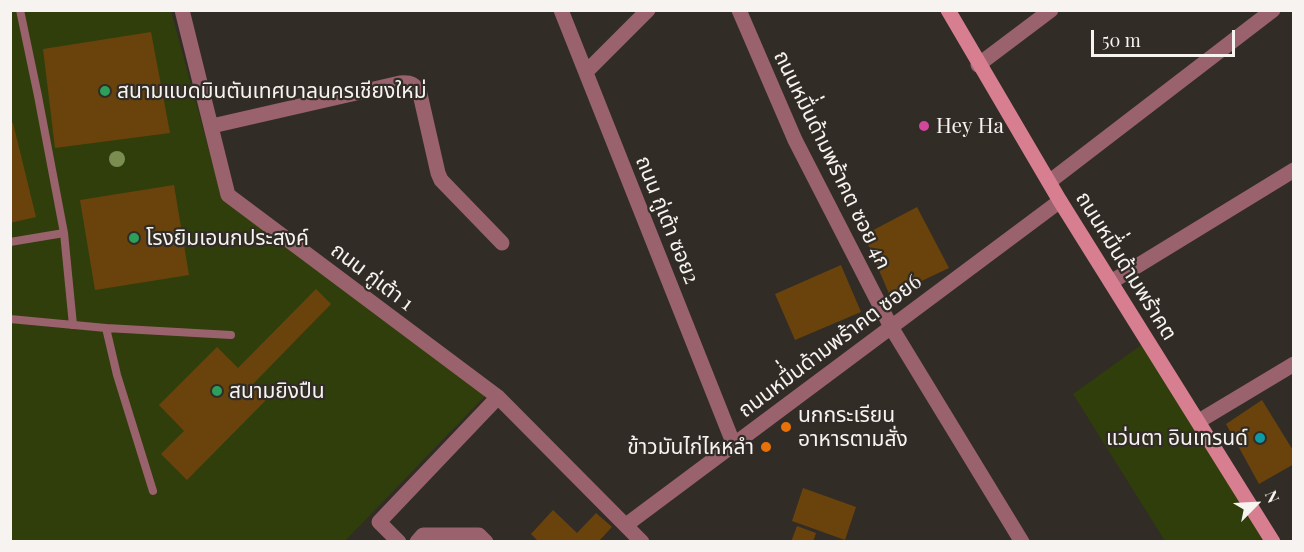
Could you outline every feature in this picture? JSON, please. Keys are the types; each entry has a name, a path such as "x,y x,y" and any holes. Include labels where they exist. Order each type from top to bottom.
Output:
{"street":[{"name":"ถนน กู่เต้า 1","path":"182,10 228,195 498,398 642,542"},
{"name":"ถนน กู่เต้า ซอย2","path":"561,10 734,445"},
{"path":"586,72 648,10"},
{"name":"ถนนหมื่่นด้ามพร้าคต ซอย 4ก","path":"739,10 795,140 891,327 1022,542"},
{"name":"ถนนหมื่่นด้ามพร้าคต","path":"948,10 978,65 1060,201 1273,542"},
{"path":"978,65 1051,10"},
{"path":"1049,182 1274,10"},
{"path":"212,126 400,82 412,84 417,87 420,94 441,180 502,243"},
{"path":"1112,282 1293,170"},
{"name":"ถนนหมื่่นด้ามพร้าคต ซอย6","path":"626,525 1060,201"},
{"path":"1199,421 1293,364"},
{"path":"399,542 379,522 498,398"},
{"path":"417,542 423,536 479,535 486,542"}],"lane":[{"path":"20,10 39,96 64,233 73,325"},
{"path":"10,242 64,233"},
{"path":"10,319 106,328 231,335"},
{"path":"106,328 117,375 153,491"}],"green space":[{"path":"10,11 171,11 222,198 485,396 345,541 11,541"},
{"path":"1144,343 1264,541 1165,541 1073,394"}],"building":[{"name":"สนามแบดมินตันเทศบาลนครเชียงใหม่","path":"151,32 170,133 55,148 43,49"},
{"path":"13,123 36,217 10,223 10,124"},
{"name":"โรงยิมเอนกประสงค์","path":"174,185 189,275 95,290 80,200"},
{"path":"917,207 949,268 890,296 864,235"},
{"path":"841,265 861,312 795,340 775,294"},
{"name":"สนามยิงปืน","path":"316,289 331,304 253,384 268,398 187,480 161,454 184,431 159,405 217,347 238,368"},
{"name":"แว่นตา อินเทรนด์","path":"1262,400 1294,452 1294,464 1259,484 1226,424"},
{"path":"803,488 856,507 845,540 792,521"},
{"path":"553,510 577,533 596,513 612,527 598,542 539,542 531,534"},
{"path":"797,526 816,533 813,542 791,542"}],"place":[{"name":"สนามแบดมินตันเทศบาลนครเชียงใหม่","path":"105,91"},
{"name":"Hey Ha","path":"924,126"},
{"name":"โรงยิมเอนกประสงค์","path":"134,238"},
{"name":"สนามยิงปืน","path":"217,391"},
{"name":"นกกระเรียน อาหารตามสั่ง","path":"786,427"},
{"name":"แว่นตา อินเทรนด์","path":"1260,438"},
{"name":"ข้าวมันไก่ไหหลำ","path":"766,447"}]}
